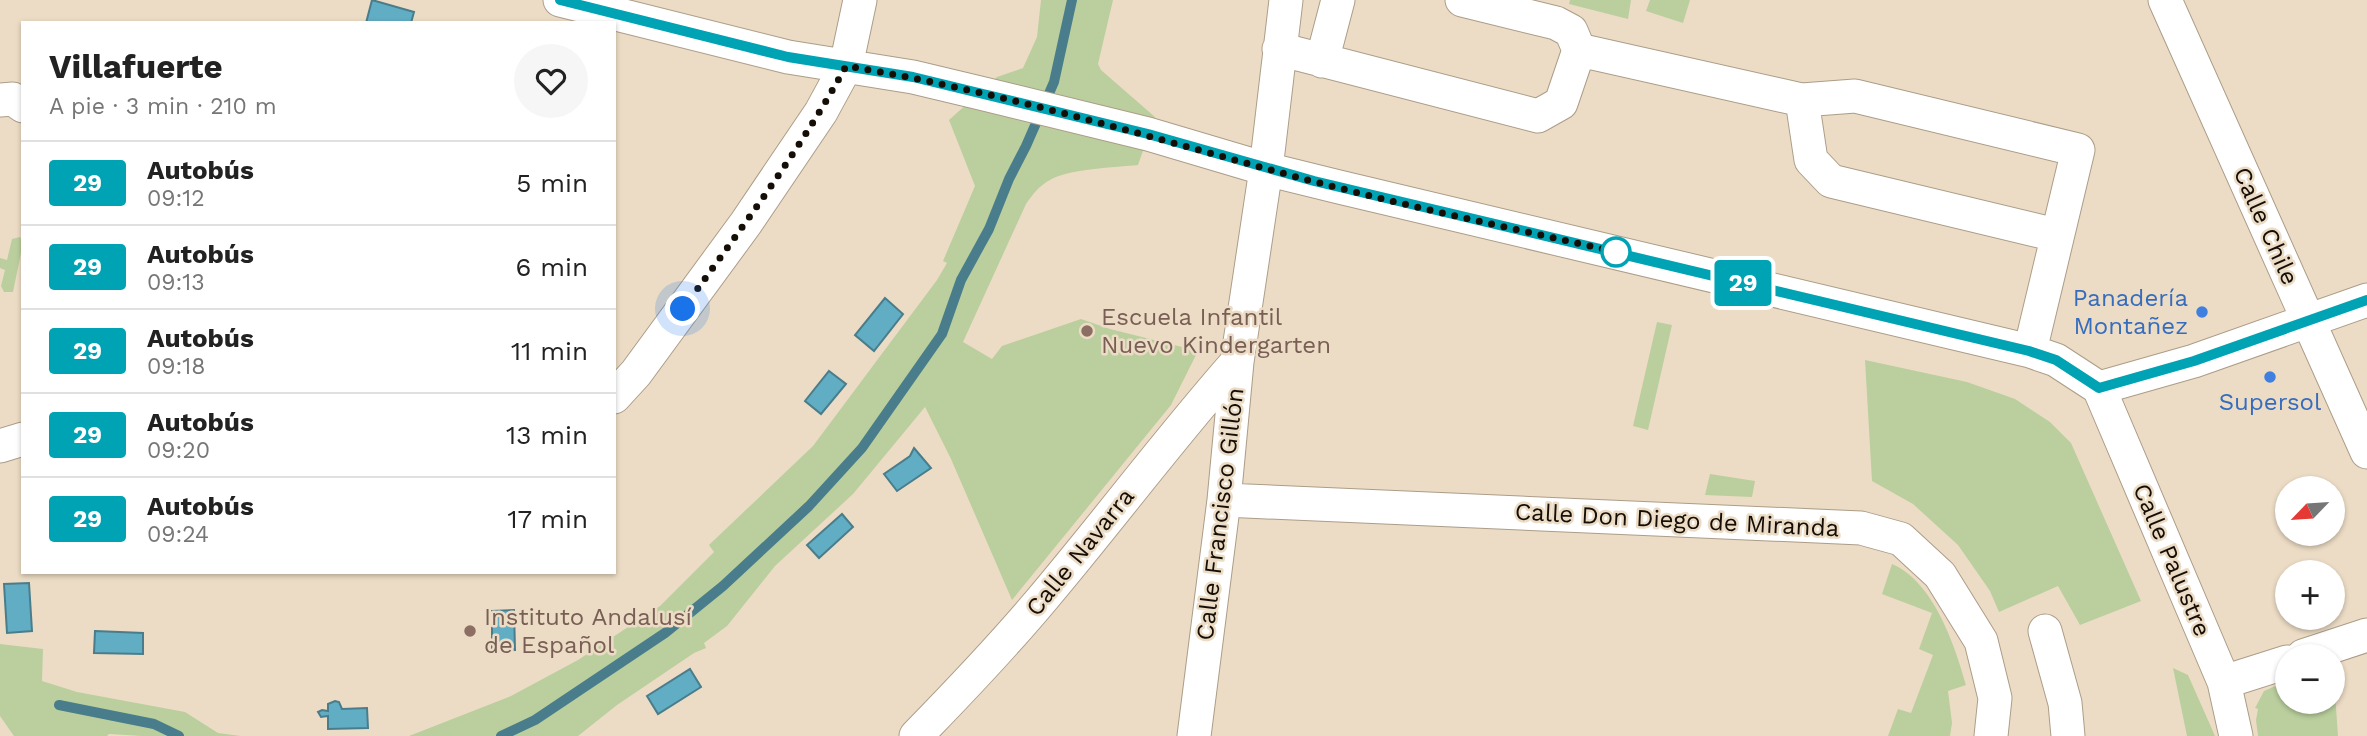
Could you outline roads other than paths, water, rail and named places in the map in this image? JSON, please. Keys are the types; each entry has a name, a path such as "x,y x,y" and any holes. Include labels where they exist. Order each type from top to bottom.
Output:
{"street":[{"path":"560,0 788,57 913,77 1148,134 1266,169 2029,351 2056,360 2099,388 2194,361 2367,300"},
{"path":"616,395 636,373 746,223 821,112 846,66 860,0"},
{"name":"Calle Francisco Gillón","path":"1194,736 1237,362 1266,169 1286,0"},
{"path":"1322,61 1338,0"},
{"path":"1279,49 1538,116 1561,103 1578,50 1571,31 1556,23 1462,0"},
{"name":"Calle Chile","path":"2165,0 2367,452"},
{"path":"1578,50 1802,100 1855,96 2078,150 2029,351"},
{"path":"0,100 13,99 21,105"},
{"path":"1802,100 1811,160 1831,181 2056,234"},
{"name":"Calle Navarra","path":"916,736 961,691 1038,604 1237,362"},
{"name":"Calle Palustre","path":"2099,388 2224,682 2236,736"},
{"path":"0,446 21,440"},
{"name":"Calle Don Diego de Miranda","path":"1223,500 1861,528 1901,539 1940,575 1980,641 1995,698 1991,736"},
{"path":"2045,631 2065,703 2068,736"},
{"path":"2340,644 2367,635"},
{"path":"2224,682 2275,666"}],"water":[{"path":"372,0 414,12 412,21 367,21"},
{"path":"885,298 903,314 874,351 855,335"},
{"path":"829,371 846,384 821,414 805,401"},
{"path":"914,448 931,468 897,491 884,474 910,456"},
{"path":"842,514 853,527 819,558 807,545"},
{"path":"29,583 32,631 7,633 4,584"},
{"path":"514,610 515,650 492,651 492,611"},
{"path":"95,631 143,633 143,654 94,653"},
{"path":"690,669 701,687 658,714 647,696"},
{"path":"339,702 342,709 367,708 368,728 328,729 328,716 321,717 318,712 328,711 328,704"}],"waterway":[{"path":"501,736 535,720 665,633 723,586 809,506 862,448 942,334 961,280 989,229 1054,82 1072,0"},
{"path":"59,705 154,724 179,736"}],"place":[{"name":"Panadería Montañez","path":"2202,312"},
{"name":"Escuela Infantil Nuevo Kindergarten","path":"1087,331"},
{"name":"Supersol","path":"2270,377"},
{"name":"Instituto Andalusí de Español","path":"470,631"}]}
